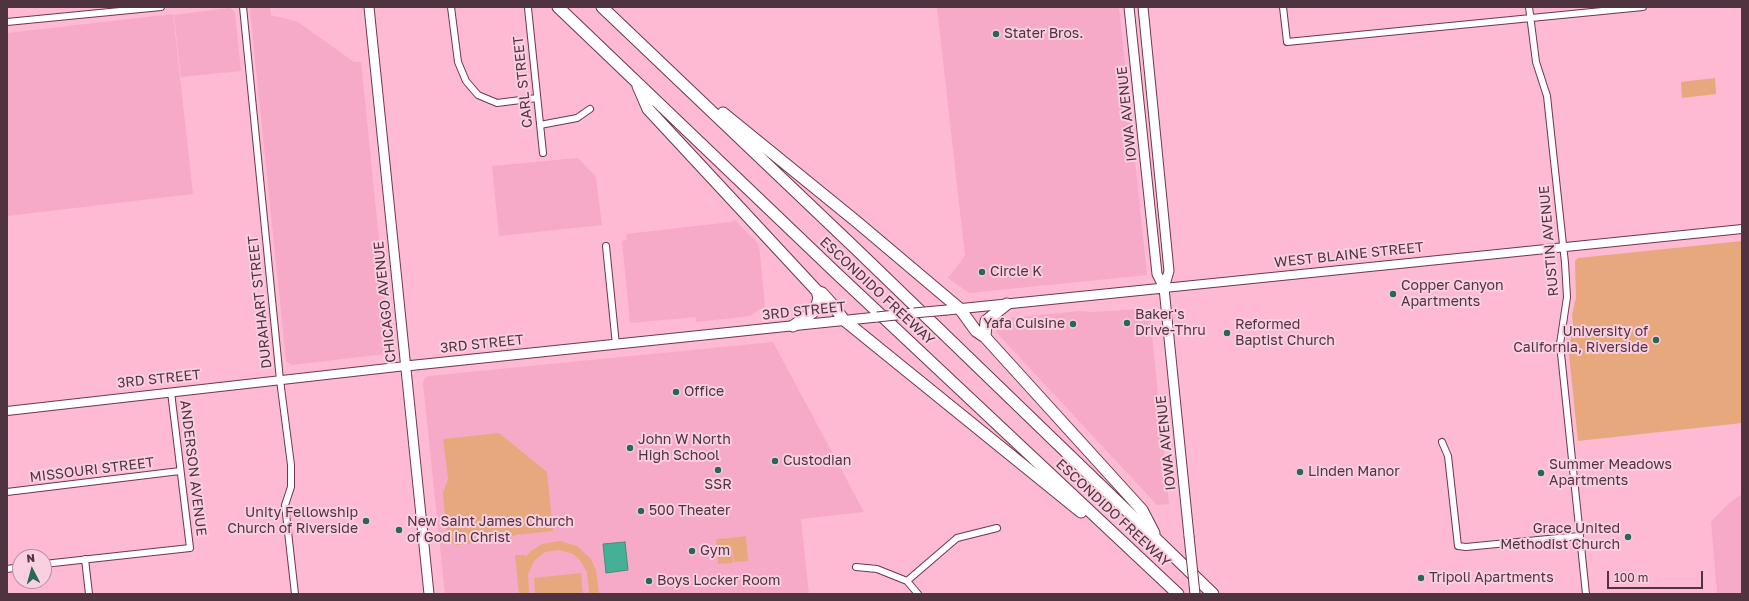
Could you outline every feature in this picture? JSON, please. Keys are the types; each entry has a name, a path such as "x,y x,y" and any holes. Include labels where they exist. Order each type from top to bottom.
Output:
{"highway":[{"name":"ESCONDIDO FREEWAY","path":"558,7 829,266 1178,594"},
{"name":"ESCONDIDO FREEWAY","path":"602,7 856,249 1213,594"},
{"path":"653,56 960,309 976,331 985,337 1142,510 1159,542"},
{"path":"635,80 648,110 817,291 849,320 1011,456 1140,558"},
{"path":"793,326 812,313 816,308 819,298 817,291"},
{"path":"985,337 986,321 1007,304"}],"main road":[{"name":"CHICAGO AVENUE","path":"369,7 429,594"},
{"name":"IOWA AVENUE","path":"1130,7 1157,274 1164,288 1195,594"},
{"name":"IOWA AVENUE","path":"1143,7 1169,271 1164,288"},
{"name":"WEST BLAINE STREET","path":"960,309 1742,229"},
{"name":"3RD STREET","path":"7,411 406,366 960,309"}],"street":[{"path":"7,22 161,7"},
{"name":"DURAHART STREET","path":"243,7 280,380 291,465 291,487 285,505 295,594"},
{"path":"451,7 458,62 466,81 478,95 496,103 537,98"},
{"path":"1283,7 1286,42 1643,7"},
{"name":"RUSTIN AVENUE","path":"1529,7 1536,62 1547,96 1563,247 1567,297 1560,344 1586,594"},
{"name":"CARL STREET","path":"528,8 543,153"},
{"path":"540,125 577,118 590,109"},
{"path":"606,246 616,345"},
{"name":"ANDERSON AVENUE","path":"85,559 190,548 171,392"},
{"path":"1442,442 1448,456 1458,546 1466,547 1579,536"},
{"name":"MISSOURI STREET","path":"7,492 180,471"},
{"path":"907,582 958,538 997,528"},
{"path":"52,563 85,559 89,594"},
{"path":"856,567 877,569 907,582 918,594"}],"shaded area":[{"path":"252,7 270,7 271,15 298,22 354,62 361,62 390,348 390,351 385,354 292,365 286,361 250,10"},
{"path":"937,7 1119,7 1147,275 969,293 948,278 965,256"},
{"path":"229,8 235,13 241,71 181,77 174,15"},
{"path":"173,14 193,194 7,216 7,33"},
{"path":"1715,78 1716,94 1682,98 1681,82"},
{"path":"578,158 596,177 602,225 499,236 492,166"},
{"path":"735,220 759,245 765,306 750,316 696,322 696,317 630,323 622,241 627,240 626,234 731,222"},
{"name":"University of California, Riverside","path":"1742,241 1742,423 1578,441 1568,345 1571,339 1573,323 1572,315 1576,298 1575,261 1578,258"},
{"path":"1140,309 1150,315 1169,504 1157,505 996,332 1000,319 1080,311 1092,312"},
{"name":"John W North High School","path":"773,342 864,512 801,519 809,594 445,594 423,383 425,378 429,376"},
{"path":"499,433 547,472 553,531 515,535 508,539 456,545 447,540 443,493 448,479 443,439"},
{"path":"1742,494 1742,594 1717,594 1711,522 1729,503"},
{"path":"746,536 748,561 734,562 731,538"},
{"path":"731,538 733,563 718,564 716,539"},
{"path":"560,541 577,546 591,559 596,570 599,594 589,594 587,572 580,560 573,554 559,550 545,552 534,561 528,574 529,594 519,594 515,555 525,555 525,557 542,544"},
{"path":"625,542 628,570 606,573 603,544"},
{"path":"581,573 583,594 535,594 534,578"}],"place":[{"name":"Stater Bros.","path":"996,34"},
{"name":"Circle K","path":"982,272"},
{"name":"Copper Canyon Apartments","path":"1393,294"},
{"name":"Baker's Drive-Thru","path":"1127,323"},
{"name":"Yafa Cuisine","path":"1073,324"},
{"name":"Reformed Baptist Church","path":"1227,333"},
{"name":"University of California, Riverside","path":"1656,340"},
{"name":"Office","path":"676,392"},
{"name":"John W North High School","path":"630,448"},
{"name":"Custodian","path":"775,461"},
{"name":"SSR","path":"718,470"},
{"name":"Linden Manor","path":"1300,472"},
{"name":"Summer Meadows Apartments","path":"1541,473"},
{"name":"500 Theater","path":"641,511"},
{"name":"Unity Fellowship Church of Riverside","path":"366,521"},
{"name":"New Saint James Church of God in Christ","path":"399,530"},
{"name":"Grace United Methodist Church","path":"1628,537"},
{"name":"Gym","path":"692,551"},
{"name":"Tripoli Apartments","path":"1421,578"},
{"name":"Boys Locker Room","path":"649,581"}]}
